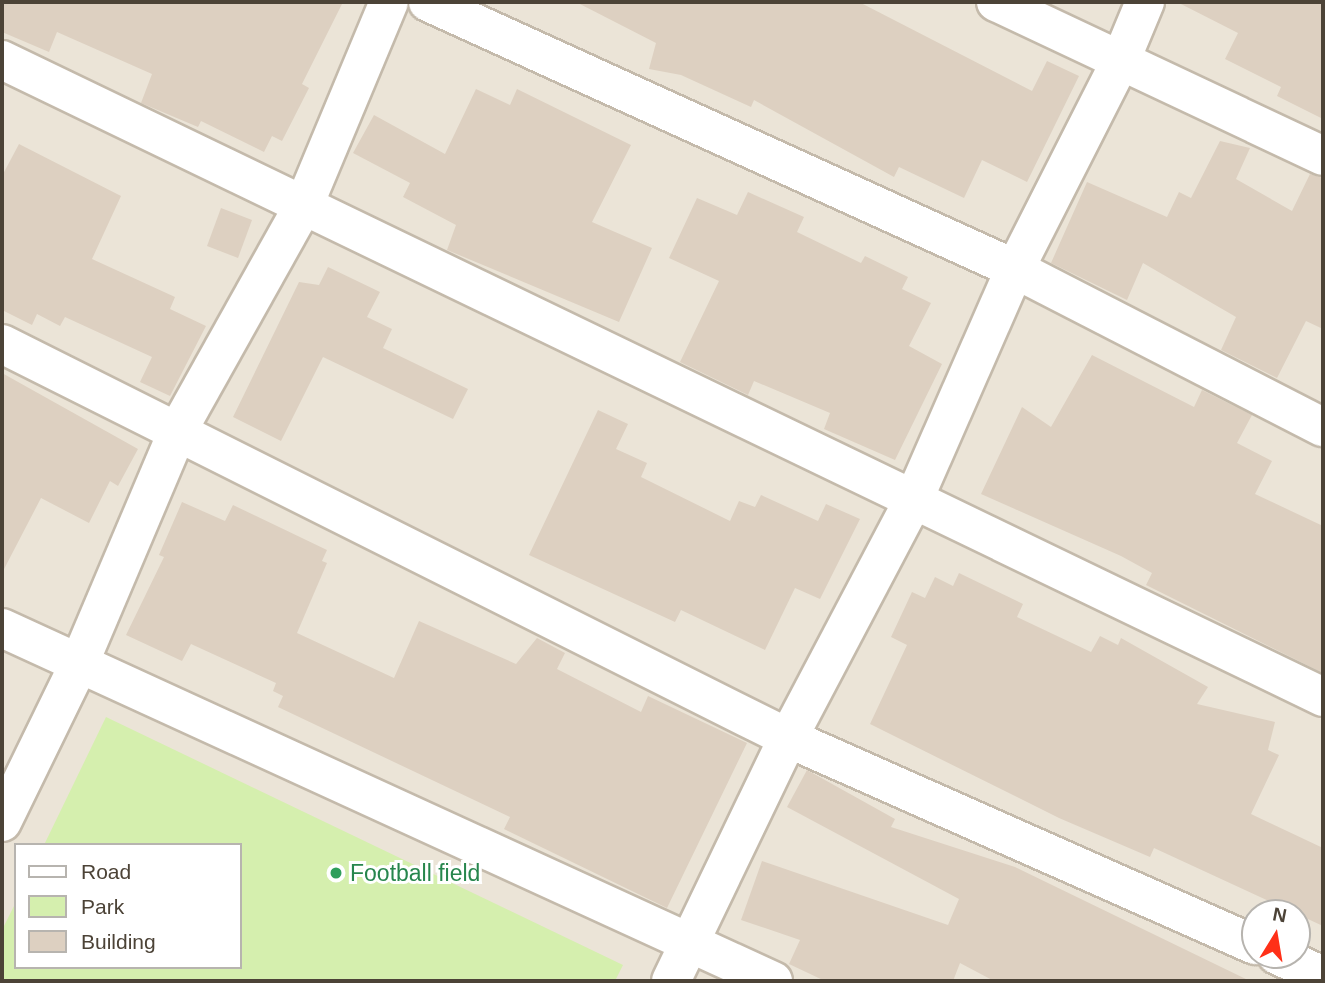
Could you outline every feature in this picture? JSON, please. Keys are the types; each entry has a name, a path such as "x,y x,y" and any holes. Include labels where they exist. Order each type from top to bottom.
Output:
{"street":[{"path":"2,822 78,666 178,430 303,205 389,2"},
{"path":"428,2 1015,269 1323,427"},
{"path":"996,2 1323,156"},
{"path":"671,981 788,738 913,501 1015,269 1120,62 1144,2"},
{"path":"2,60 1323,698"},
{"path":"2,344 788,738 1241,939"},
{"path":"2,628 78,666 773,981"}],"shaded area":[{"path":"2,2 1323,2 1323,981 2,981"}],"green space":[{"name":"Football field","path":"106,717 623,965 615,981 2,981 2,930 14,906 14,969 242,969 242,843 45,843"}],"building":[{"path":"2,2 343,2 302,84 309,88 282,141 272,136 264,152 201,121 198,127 141,103 152,74 57,32 49,52 2,32"},
{"path":"576,2 859,2 1032,91 1047,61 1079,76 1027,182 982,160 964,198 899,167 894,177 754,100 751,107 681,75 649,69 656,43"},
{"path":"1177,2 1323,2 1323,119 1277,96 1281,87 1225,59 1238,33"},
{"path":"476,89 510,105 517,89 631,145 592,222 652,248 619,322 447,250 456,225 403,197 410,183 353,153 374,115 445,154"},
{"path":"1220,141 1250,148 1236,179 1292,211 1310,174 1323,178 1323,329 1306,321 1277,378 1221,350 1236,317 1143,263 1127,300 1051,263 1087,182 1167,217 1179,192 1191,198"},
{"path":"19,144 121,196 92,259 175,297 170,309 206,326 170,396 140,382 152,357 65,317 60,326 37,314 32,325 2,310 2,176"},
{"path":"748,192 804,217 797,232 861,263 865,256 908,277 902,289 931,303 909,346 942,364 895,460 824,429 830,413 754,381 748,395 680,362 719,281 669,258 697,198 737,215"},
{"path":"221,208 252,220 238,258 207,246"},
{"path":"328,267 380,292 367,317 392,329 383,348 468,389 453,419 323,357 281,441 233,417 299,282 319,285"},
{"path":"1092,355 1194,407 1202,390 1252,415 1237,443 1272,461 1255,494 1323,526 1323,673 1146,585 1152,573 1121,556 981,494 1022,407 1051,427"},
{"path":"2,373 138,449 118,486 110,481 89,523 41,498 2,573"},
{"path":"598,410 628,424 616,449 647,463 641,477 730,521 739,501 755,507 761,495 818,521 826,504 860,519 820,599 795,588 765,650 681,610 675,622 529,555"},
{"path":"182,502 225,521 233,505 327,550 322,561 327,563 297,633 394,678 419,621 516,664 537,638 565,653 557,669 641,712 648,696 747,743 667,908 504,829 510,817 278,707 283,696 273,691 276,683 191,644 182,661 126,635 164,557 159,555"},
{"path":"959,573 1023,604 1017,617 1091,652 1100,636 1118,645 1121,638 1208,687 1197,704 1275,722 1268,750 1279,755 1251,814 1323,848 1323,926 1311,920 1311,899 1264,899 1154,848 1150,857 1059,818 870,724 907,645 891,637 912,592 925,598 935,577 953,586"},
{"path":"807,770 895,819 891,827 1015,867 1250,981 994,981 960,963 953,981 825,981 789,964 800,940 741,920 762,861 948,925 959,899 787,807"}],"place":[{"name":"Football field","path":"336,873"}]}
